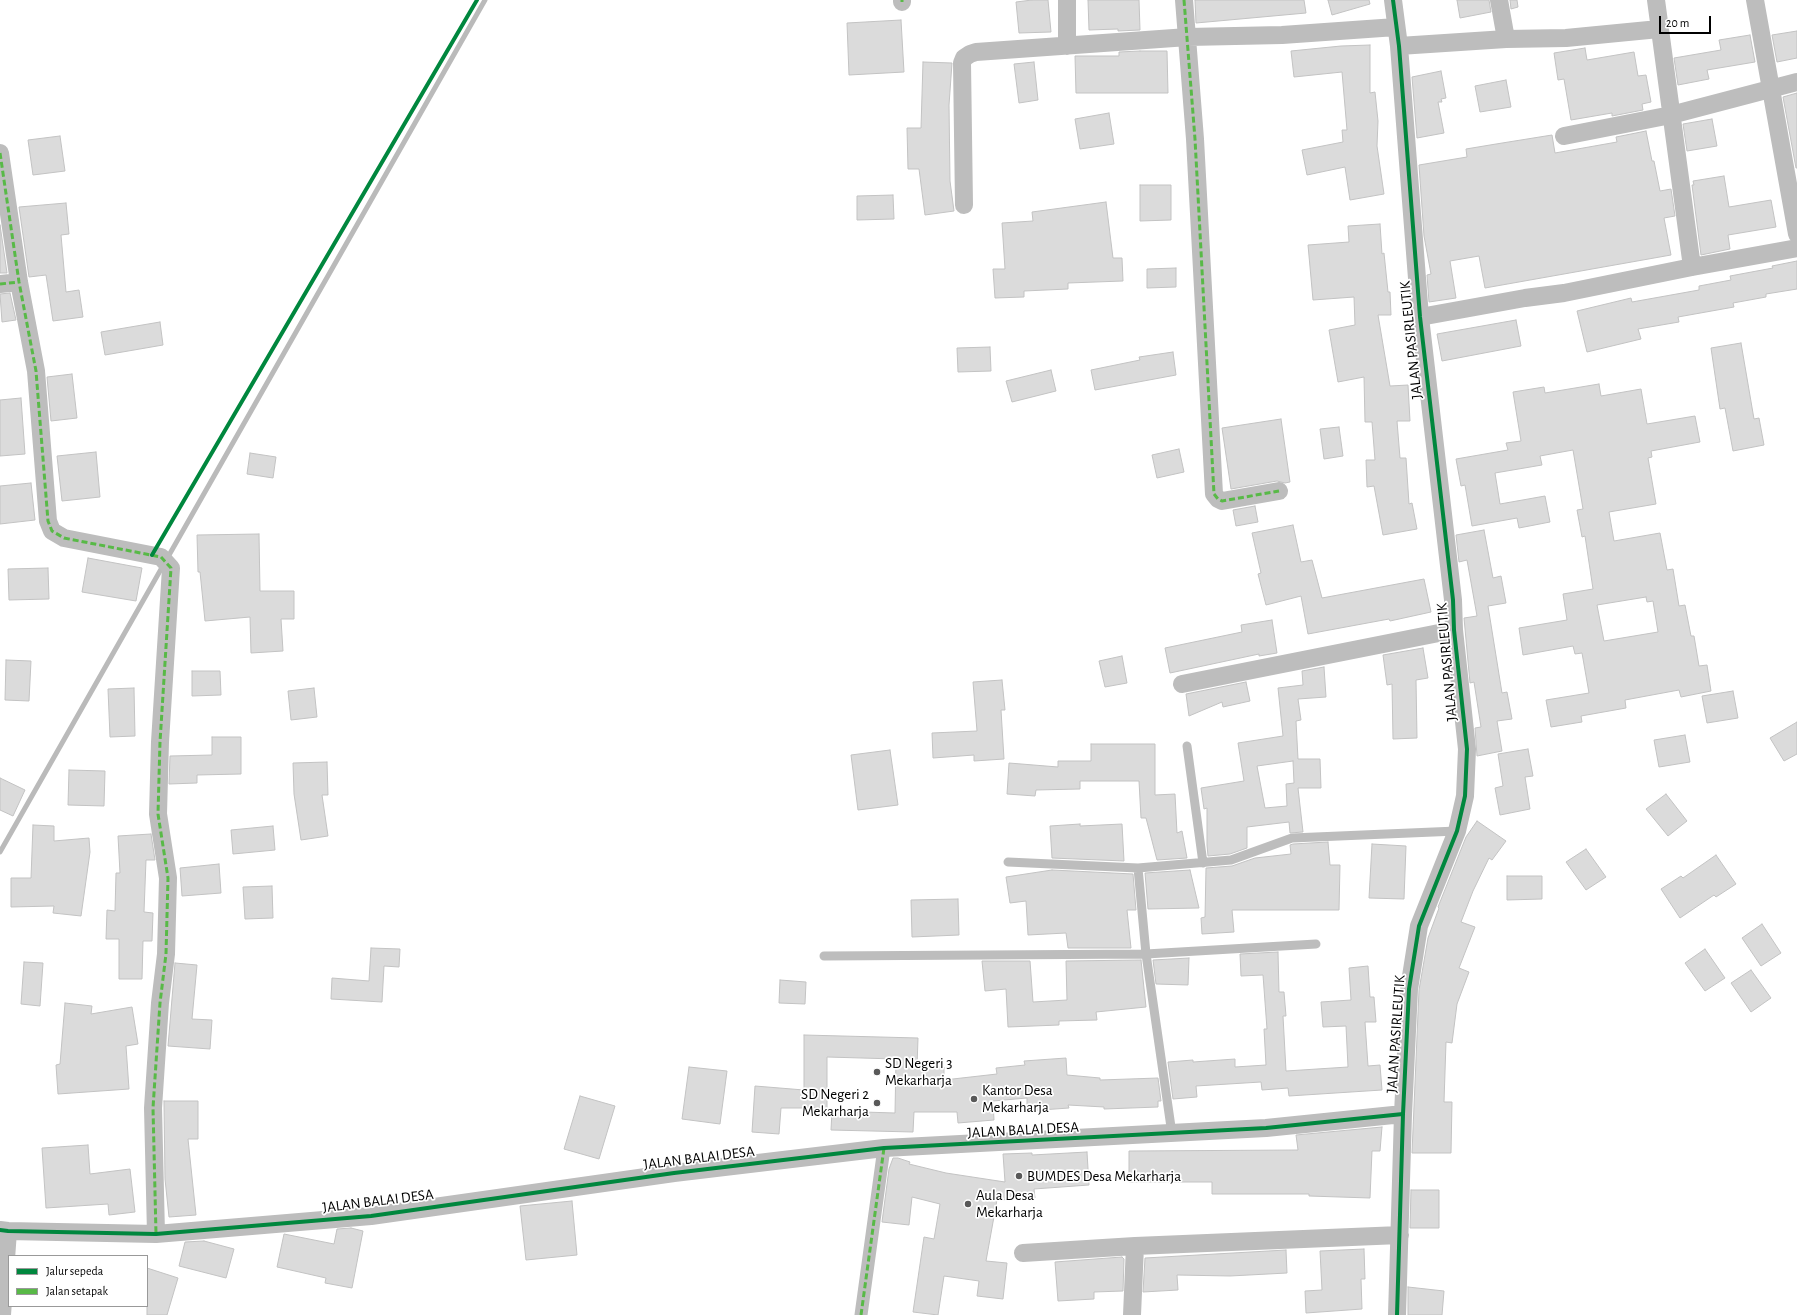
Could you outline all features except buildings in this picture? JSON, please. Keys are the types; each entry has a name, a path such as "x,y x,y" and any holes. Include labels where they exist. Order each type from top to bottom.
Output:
{"street":[{"path":"1066,46 1067,0"},
{"path":"1184,0 1195,139 1214,494 1222,501 1280,492"},
{"name":"JALAN PASIRLEUTIK","path":"1393,0 1399,46 1420,317 1453,600 1454,630 1467,749 1465,796 1457,831 1419,926 1409,989 1403,1114 1397,1315"},
{"path":"1499,0 1506,39"},
{"path":"1656,0 1692,267"},
{"path":"1754,0 1797,234"},
{"path":"964,205 962,63 964,58 976,52 1188,38 1282,35 1396,28"},
{"path":"1399,46 1506,39 1566,38 1659,29"},
{"path":"1564,136 1671,114 1797,82"},
{"path":"0,153 19,282 36,371 48,520 52,531 64,538 166,562 158,814 168,878 166,954 160,1003 153,1108 156,1234"},
{"path":"1420,317 1525,298 1564,293 1692,267 1797,248"},
{"path":"0,284 19,282"},
{"path":"1182,684 1454,630"},
{"name":"JALAN BALAI DESA","path":"4,1230 156,1234 371,1216 674,1173 884,1148 1266,1128 1403,1114"},
{"path":"861,1315 884,1148"},
{"path":"2,1315 4,1230"},
{"path":"1023,1253 1135,1246 1400,1234"},
{"path":"1132,1315 1135,1246"}],"lane":[{"path":"1187,746 1203,863"},
{"path":"1008,862 1138,868 1231,860 1292,838 1457,831"},
{"path":"1138,868 1146,954 1172,1134"},
{"path":"824,956 1146,954 1316,944"}],"waterway":[{"path":"0,852 485,0"}],"marked path":[{"path":"1184,0 1195,139 1214,494 1222,501 1279,491"},
{"path":"0,153 19,282 36,371 48,521 52,531 64,538 161,557 171,568 160,742 158,814 168,878 166,954 160,1003 153,1108 156,1234"},
{"path":"0,284 19,282"},
{"path":"861,1315 884,1148"}],"cycle path":[{"path":"152,555 477,0"},
{"path":"1393,0 1399,46 1420,317 1453,600 1454,630 1467,749 1465,796 1457,831 1419,926 1409,989 1403,1114 1397,1315"},
{"path":"0,1230 156,1234 371,1216 674,1173 884,1148 1266,1128 1403,1114"}],"place":[{"name":"SD Negeri 3 Mekarharja","path":"877,1072"},
{"name":"Kantor Desa Mekarharja","path":"974,1099"},
{"name":"SD Negeri 2 Mekarharja","path":"877,1103"},
{"name":"BUMDES Desa Mekarharja","path":"1019,1176"},
{"name":"Aula Desa Mekarharja","path":"968,1204"}]}
